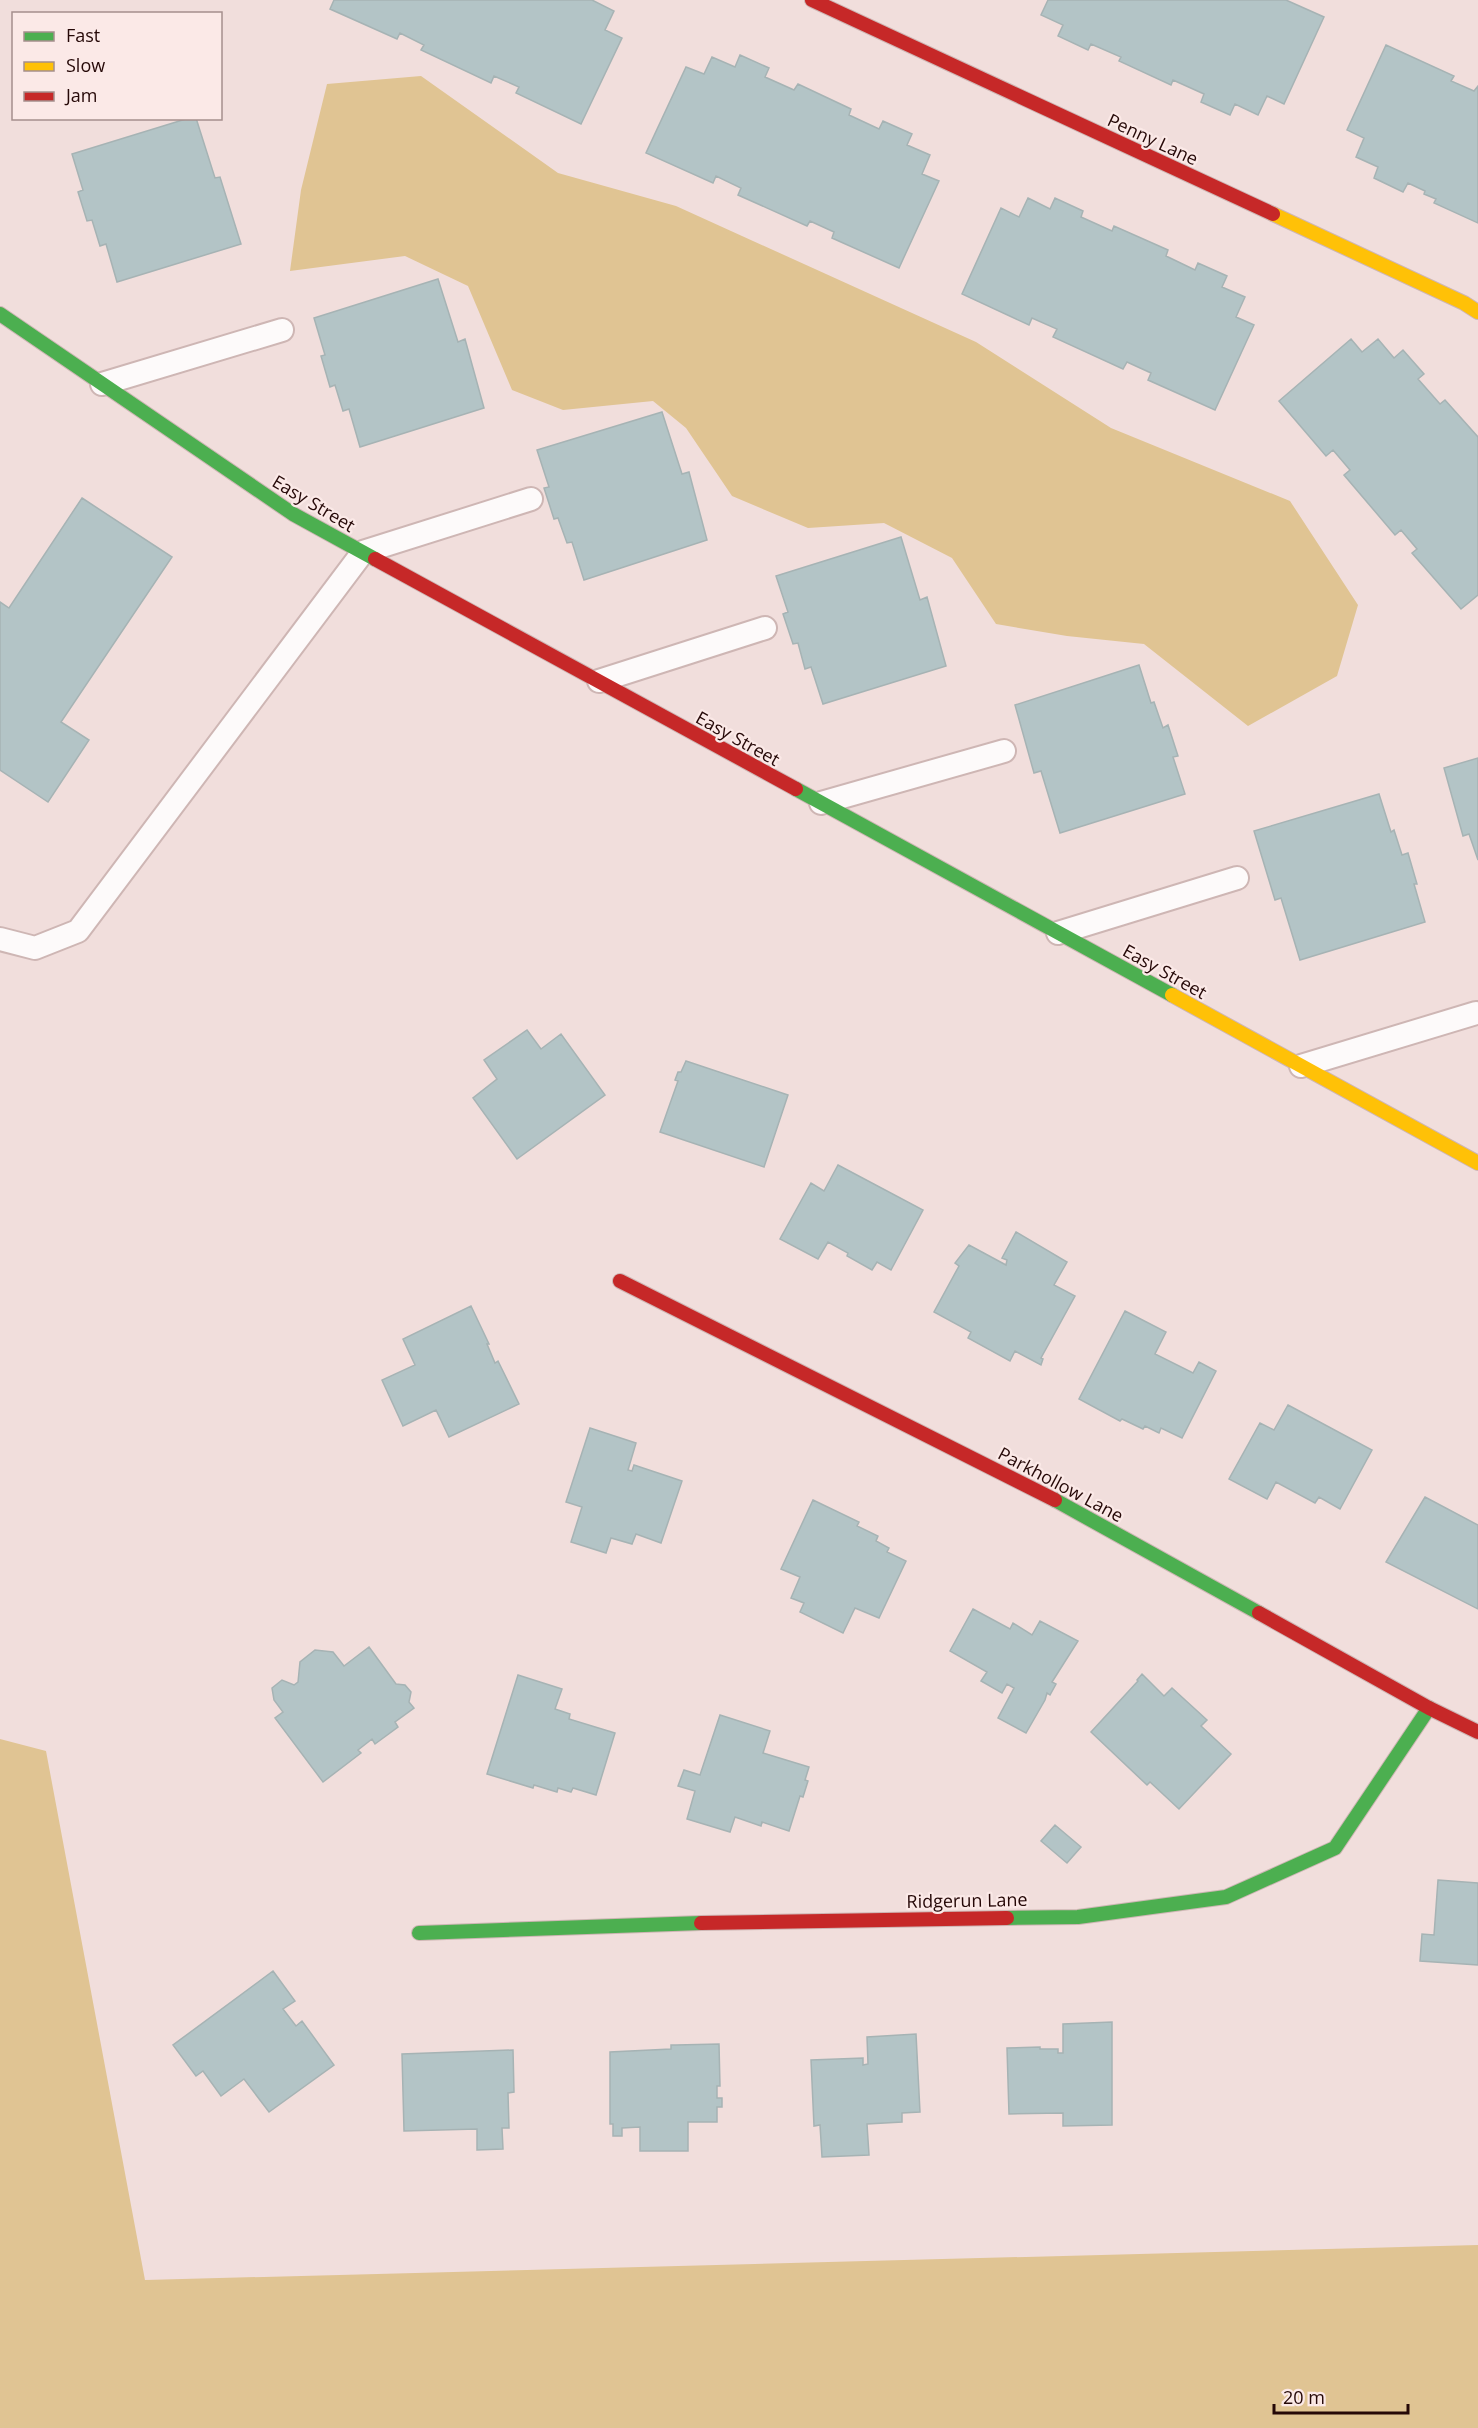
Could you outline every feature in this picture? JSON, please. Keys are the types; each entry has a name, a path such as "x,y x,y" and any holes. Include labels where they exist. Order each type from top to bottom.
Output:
{"street":[{"name":"Penny Lane","path":"812,0 1464,303 1478,312"},
{"name":"Easy Street","path":"0,314 293,514 1478,1163"},
{"name":"Parkhollow Lane","path":"620,1281 1064,1504 1430,1708 1478,1732"},
{"name":"Ridgerun Lane","path":"419,1934 802,1920 1078,1917 1226,1897 1335,1848 1430,1708"}],"lane":[{"path":"102,384 282,330"},
{"path":"0,939 35,948 78,931 363,552 531,499"},
{"path":"599,681 765,628"},
{"path":"821,803 1004,751"},
{"path":"1058,933 1237,878"},
{"path":"1301,1066 1476,1013"}],"shaded area":[{"path":"421,76 558,173 676,206 976,342 1111,428 1290,501 1358,605 1337,676 1248,726 1144,644 1067,636 996,624 952,558 884,523 808,528 732,496 686,428 653,401 563,410 512,390 468,286 405,256 290,271 301,190 327,84"},
{"path":"0,1739 46,1751 145,2280 1478,2245 1478,2428 0,2428"}],"building":[{"path":"334,0 592,0 614,11 605,30 622,38 581,124 516,93 519,87 494,76 491,83 421,50 424,45 400,33 397,39 330,9"},
{"path":"1048,0 1286,0 1324,17 1284,104 1267,96 1258,115 1235,104 1230,115 1201,102 1204,94 1173,80 1171,85 1119,61 1121,57 1091,44 1088,50 1058,36 1063,25 1041,15"},
{"path":"1386,45 1454,76 1451,81 1474,91 1478,86 1478,223 1434,203 1436,199 1408,183 1403,192 1374,178 1378,167 1356,157 1364,138 1347,130"},
{"path":"740,55 769,68 765,77 794,90 798,84 851,109 849,115 879,129 883,121 912,134 907,145 930,155 922,174 939,181 899,268 832,238 834,232 810,221 807,226 738,195 741,188 716,176 713,183 646,153 686,67 704,74 712,57 735,67"},
{"path":"182,120 197,120 215,178 220,177 241,244 117,282 106,244 100,246 92,220 87,221 78,192 83,190 72,154"},
{"path":"1028,198 1050,209 1055,198 1083,211 1081,217 1112,231 1114,226 1168,250 1166,256 1195,270 1198,263 1227,276 1222,287 1245,297 1236,317 1254,325 1215,410 1148,380 1151,373 1127,362 1123,369 1053,337 1057,329 1032,318 1029,325 962,294 1001,208 1019,217"},
{"path":"438,279 458,342 465,339 484,408 360,447 349,409 343,411 335,385 330,387 321,356 325,355 314,318"},
{"path":"1351,339 1362,352 1378,339 1394,358 1403,350 1424,374 1418,379 1440,404 1445,400 1478,437 1478,595 1461,609 1412,553 1417,549 1401,530 1395,535 1344,475 1350,470 1333,450 1326,456 1279,401"},
{"path":"662,412 682,474 689,472 707,540 584,580 572,542 567,543 558,518 554,519 544,488 549,487 537,450"},
{"path":"82,498 172,557 61,722 89,740 48,802 0,770 0,602 9,608"},
{"path":"901,537 920,600 927,597 946,666 823,704 811,667 805,669 798,643 793,644 783,614 788,612 776,576"},
{"path":"1139,665 1151,703 1154,702 1163,728 1168,725 1178,756 1173,757 1185,794 1060,833 1041,771 1034,773 1015,705"},
{"path":"1478,758 1478,860 1469,834 1463,836 1444,768"},
{"path":"1379,794 1391,832 1394,830 1402,855 1408,853 1425,922 1300,960 1281,898 1275,900 1254,831"},
{"path":"527,1030 541,1049 561,1034 605,1095 517,1159 473,1098 497,1079 484,1060"},
{"path":"686,1061 788,1095 764,1167 660,1132 678,1081 675,1080"},
{"path":"838,1165 923,1210 891,1270 877,1262 872,1270 828,1242 818,1259 780,1239 811,1183 824,1191"},
{"path":"1016,1232 1067,1262 1054,1285 1075,1296 1041,1358 1043,1359 1041,1365 1015,1351 1010,1361 968,1338 971,1332 934,1312 959,1266 955,1263 969,1245 1006,1265 1007,1260 1002,1258"},
{"path":"471,1306 489,1344 487,1344 495,1363 498,1361 519,1404 449,1437 436,1410 403,1426 382,1380 415,1365 403,1339"},
{"path":"1125,1311 1166,1332 1155,1354 1193,1373 1199,1362 1216,1371 1182,1438 1161,1428 1159,1433 1145,1426 1143,1429 1122,1419 1120,1421 1079,1399"},
{"path":"1288,1405 1372,1450 1340,1509 1319,1497 1315,1503 1276,1482 1267,1499 1229,1479 1260,1423 1274,1430"},
{"path":"590,1428 636,1443 628,1470 632,1471 634,1465 682,1481 661,1543 636,1534 632,1544 611,1538 606,1553 571,1542 582,1507 566,1502"},
{"path":"1425,1497 1478,1525 1478,1609 1386,1562"},
{"path":"813,1500 859,1522 857,1526 878,1536 876,1541 889,1548 887,1552 906,1561 879,1618 855,1608 843,1633 800,1612 804,1603 791,1598 800,1577 781,1569"},
{"path":"973,1609 1010,1629 1013,1623 1032,1635 1040,1621 1078,1641 1052,1682 1056,1684 1050,1695 1047,1693 1026,1733 998,1718 1014,1688 1007,1684 1002,1693 981,1681 987,1672 950,1651"},
{"path":"369,1647 396,1684 405,1685 411,1692 409,1702 414,1708 395,1722 398,1727 375,1744 372,1739 358,1750 361,1753 323,1782 275,1718 283,1712 274,1700 272,1688 282,1680 294,1685 298,1682 300,1662 315,1650 333,1652 344,1666"},
{"path":"1142,1674 1164,1696 1172,1688 1207,1720 1201,1726 1231,1754 1179,1809 1150,1782 1147,1785 1091,1732"},
{"path":"518,1675 562,1689 555,1709 570,1714 569,1719 615,1733 596,1795 573,1788 571,1792 558,1788 557,1792 534,1785 533,1788 487,1774"},
{"path":"720,1715 770,1731 763,1753 809,1767 803,1797 800,1796 789,1831 762,1822 761,1826 735,1817 730,1832 687,1819 695,1791 678,1786 684,1770 700,1775"},
{"path":"1055,1825 1081,1847 1067,1863 1041,1841"},
{"path":"1438,1880 1478,1883 1478,1965 1420,1961 1422,1934 1434,1935"},
{"path":"273,1971 295,2001 283,2009 296,2026 302,2021 334,2065 269,2112 244,2079 221,2096 203,2071 196,2076 173,2045"},
{"path":"1112,2022 1112,2125 1063,2126 1063,2113 1009,2114 1007,2048 1040,2047 1040,2049 1058,2049 1058,2053 1063,2053 1063,2024"},
{"path":"916,2034 920,2112 902,2113 902,2122 867,2124 869,2155 822,2157 820,2125 814,2126 811,2060 863,2058 863,2065 868,2064 867,2037"},
{"path":"719,2044 720,2086 717,2086 717,2098 722,2098 722,2107 717,2107 717,2122 688,2122 688,2151 640,2151 640,2127 622,2128 622,2136 613,2136 613,2124 610,2124 610,2052 671,2049 671,2045"},
{"path":"513,2050 514,2092 508,2093 509,2128 502,2128 503,2149 477,2150 477,2129 404,2131 402,2054"}],"traffic: fast":[{"path":"0,314 293,514 375,559"},
{"path":"796,789 1172,995"},
{"path":"1055,1500 1259,1613"},
{"path":"1007,1918 1078,1917 1226,1897 1335,1848 1429,1708"},
{"path":"419,1933 701,1923"}],"traffic: slow":[{"path":"1273,214 1464,303 1478,312"},
{"path":"1172,995 1478,1163"}],"traffic: jam":[{"path":"812,0 1273,214"},
{"path":"375,559 796,789"},
{"path":"620,1281 1055,1500"},
{"path":"1259,1613 1429,1708 1478,1732"},
{"path":"701,1923 1007,1918"}]}
